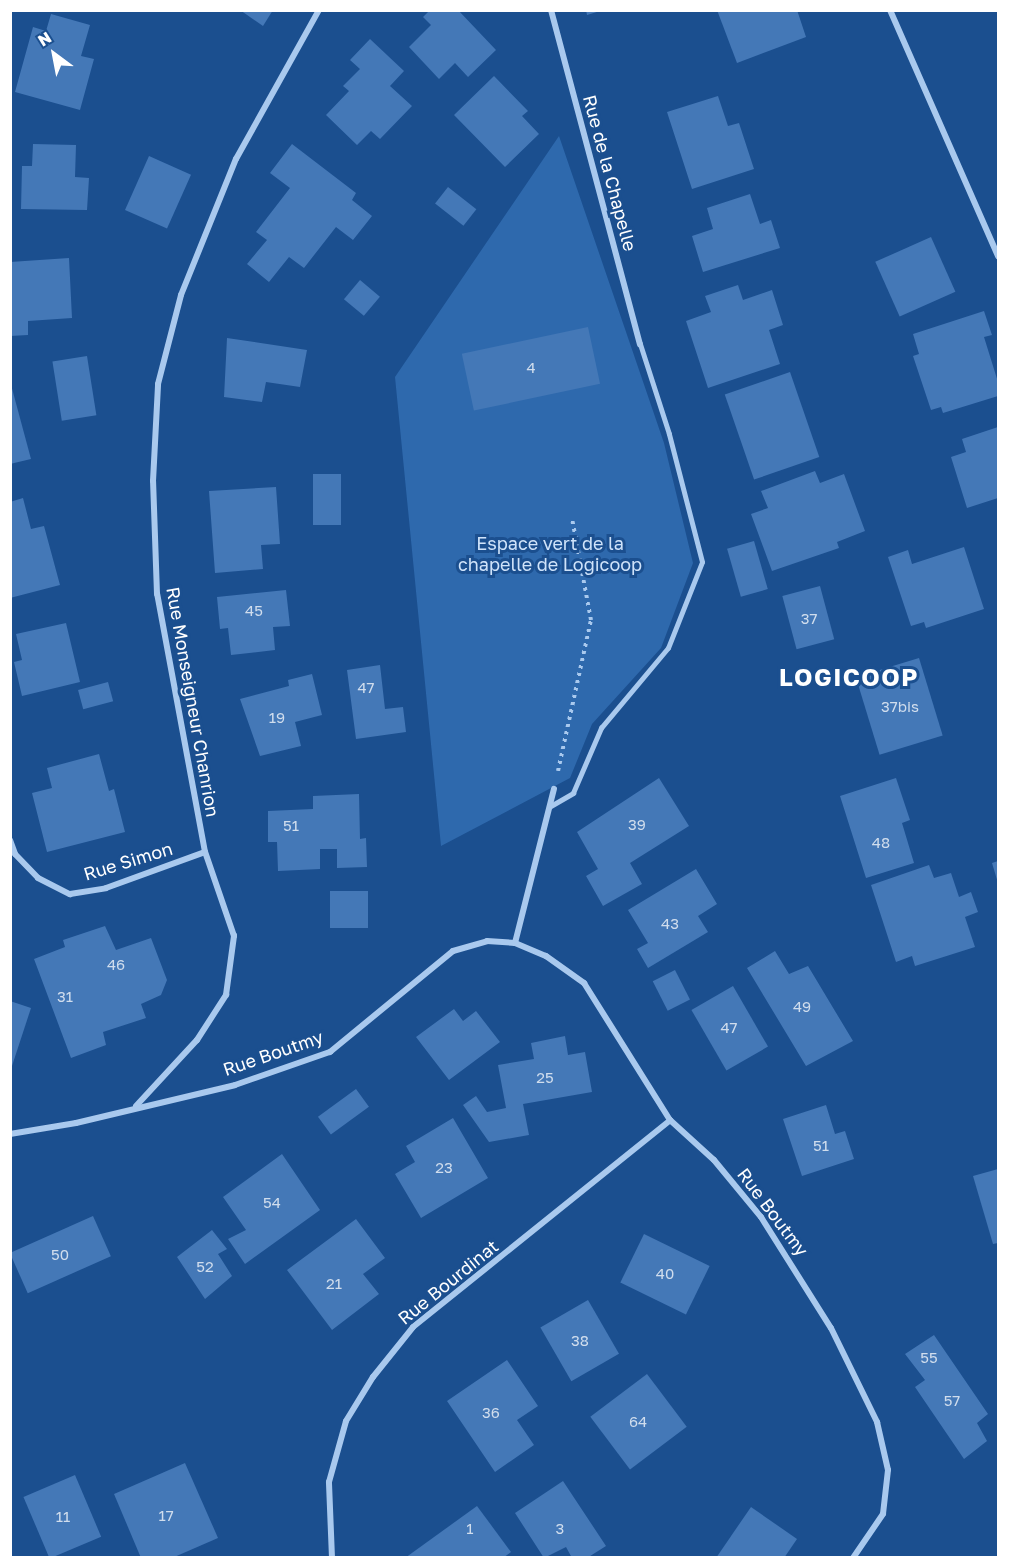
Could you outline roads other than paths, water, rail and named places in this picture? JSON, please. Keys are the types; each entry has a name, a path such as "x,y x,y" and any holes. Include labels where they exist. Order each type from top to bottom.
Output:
{"street":[{"name":"Rue Monseigneur Chanrion","path":"136,1107 197,1040 226,995 234,936 205,852 157,594 153,481 158,384 181,295 236,159 319,10"},
{"name":"Rue de la Chapelle","path":"551,10 640,344"},
{"path":"890,10 999,256"},
{"path":"515,943 554,789"},
{"name":"Rue Simon","path":"10,840 15,854 38,878 70,894 106,888 205,852"},
{"name":"Rue Boutmy","path":"10,1134 65,1125 235,1084 330,1052 453,951 487,941 515,943 546,956 584,983 670,1120 714,1160 761,1217 831,1328 877,1422 888,1470 883,1514 853,1557"},
{"name":"Rue Bourdinat","path":"332,1557 329,1482 346,1421 373,1377 413,1327 670,1120"}],"lane":[{"path":"549,807 573,793 601,728 668,648 702,562 669,434 640,344"}],"district":[{"name":"LOGICOOP","path":"849,677"}],"park label":[{"name":"Espace vert de la chapelle de Logicoop","path":"550,554"}]}
